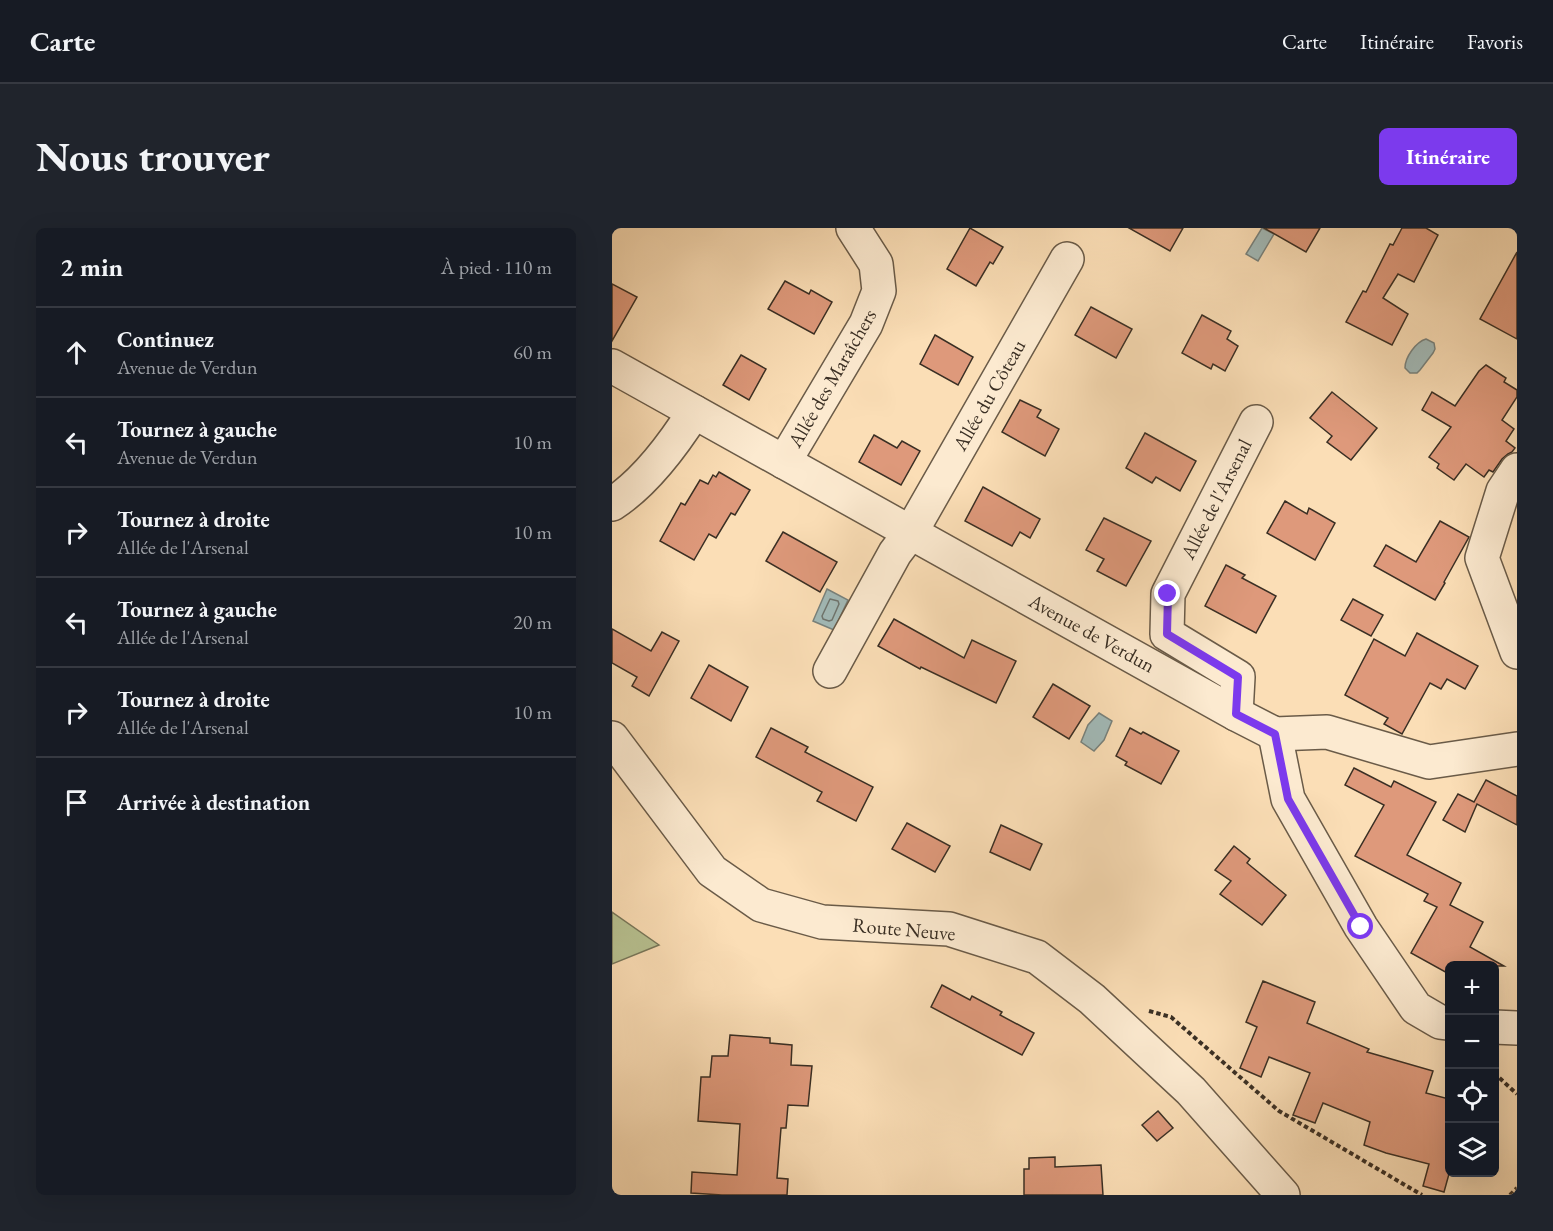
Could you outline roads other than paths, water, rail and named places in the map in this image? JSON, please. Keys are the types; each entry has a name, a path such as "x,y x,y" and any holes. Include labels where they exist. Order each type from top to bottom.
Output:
{"street":[{"name":"Allée des Maraîchers","path":"784,462 866,324 879,291 876,264 853,228"},
{"name":"Allée du Côteau","path":"911,532 1067,259"},
{"name":"Avenue de Verdun","path":"612,366 1275,734 1327,732 1429,762 1517,749"},
{"path":"612,504 622,498 653,467 679,436 694,412"},
{"name":"Allée de l'Arsenal","path":"1236,714 1238,677 1167,634 1168,594 1256,422"},
{"path":"1517,470 1503,491 1482,558 1517,652"},
{"path":"831,671 895,553 911,532"},
{"path":"1275,734 1288,799 1361,927 1416,1008 1445,1023"},
{"name":"Route Neuve","path":"612,738 712,871 761,905 822,922 949,930 1037,957 1092,999 1191,1091 1283,1195"},
{"path":"1499,1027 1517,1028"}],"water":[{"path":"1262,228 1274,234 1258,261 1246,254"},
{"path":"1426,339 1434,343 1435,349 1417,373 1410,373 1405,368 1407,359 1415,347"},
{"path":"827,589 848,600 834,630 813,621"},
{"path":"1099,713 1112,721 1104,740 1094,751 1081,742 1088,725"}]}
